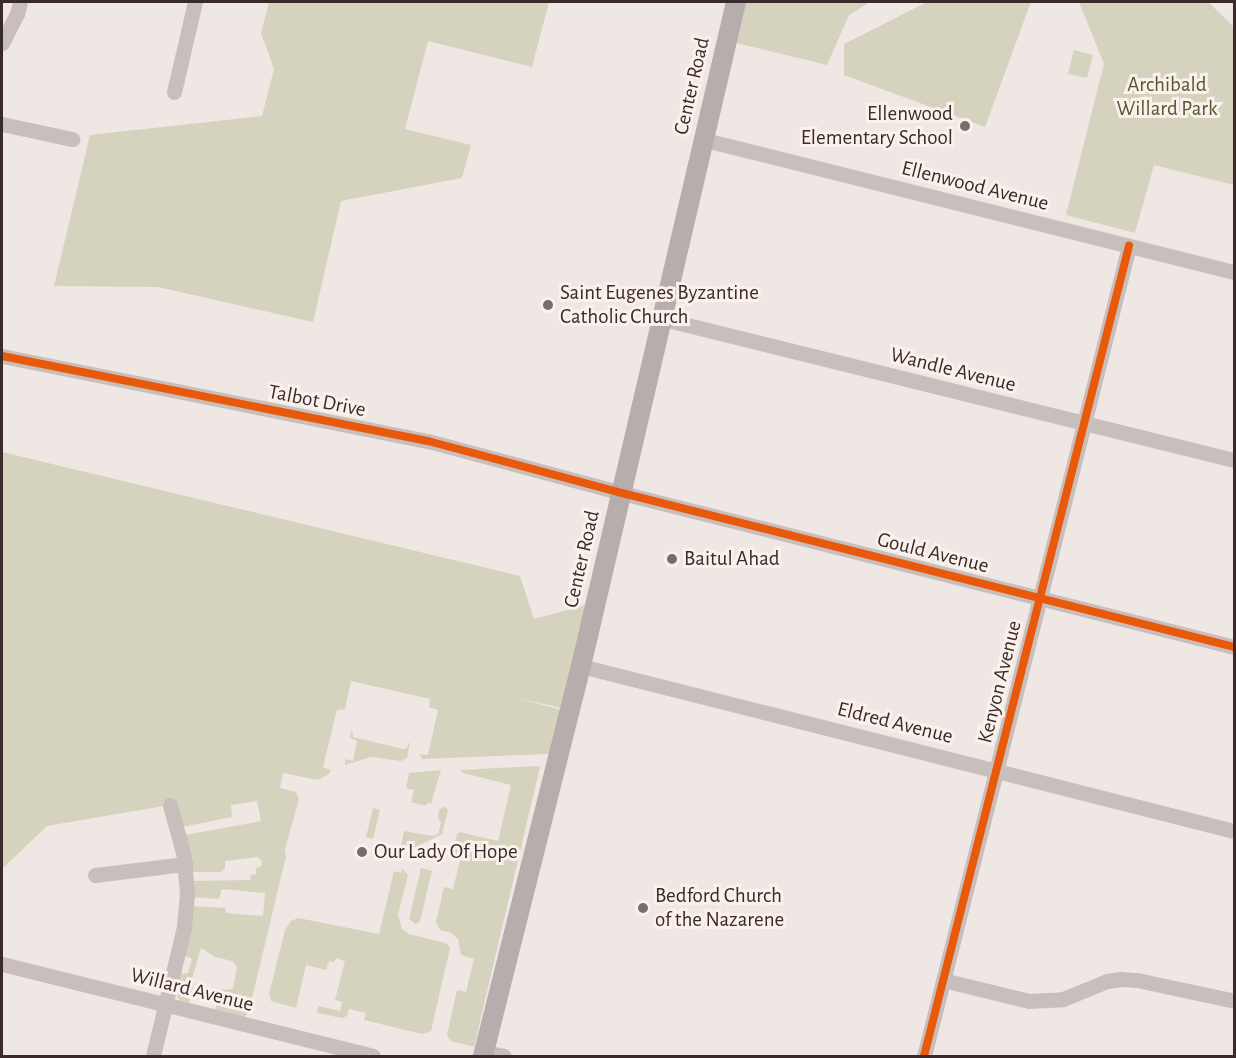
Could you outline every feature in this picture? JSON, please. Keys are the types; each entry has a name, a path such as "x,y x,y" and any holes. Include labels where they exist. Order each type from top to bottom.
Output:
{"main road":[{"name":"Center Road","path":"484,1054 581,666 736,2"}],"street":[{"path":"2,44 17,14 20,2"},
{"path":"174,92 195,2"},
{"path":"2,124 72,139"},
{"name":"Ellenwood Avenue","path":"705,140 1234,272"},
{"name":"Kenyon Avenue","path":"924,1056 1129,246"},
{"name":"Wandle Avenue","path":"663,319 1234,460"},
{"name":"Talbot Drive","path":"2,356 428,441 622,493"},
{"name":"Gould Avenue","path":"622,493 1234,647"},
{"name":"Eldred Avenue","path":"581,666 1234,831"},
{"path":"153,1056 183,927 187,894 179,831 170,804"},
{"path":"95,875 185,864"},
{"name":"Willard Avenue","path":"2,964 373,1056"},
{"path":"943,980 1029,1001 1064,999 1107,981 1121,979 1137,980 1230,1000"},
{"path":"484,1054 504,1056"}],"green space":[{"path":"269,2 549,2 532,67 428,41 405,129 471,145 462,178 341,201 313,322 158,287 54,286 90,135 262,116 274,69 261,33"},
{"path":"736,2 870,2 849,15 827,65 728,41"},
{"path":"927,2 1031,2 985,127 844,75 844,44"},
{"name":"Archibald Willard Park","path":"1079,2 1208,2 1234,27 1234,185 1154,165 1135,233 1066,215 1104,64"},
{"path":"1074,50 1093,55 1087,78 1068,74"},
{"path":"2,452 520,576 534,619 586,605 561,708 518,698 561,710 549,754 422,759 419,754 428,755 438,710 429,707 430,699 351,681 345,709 337,710 323,767 331,770 329,774 318,780 283,773 280,788 296,792 299,799 285,849 286,856 249,1011 244,1018 215,1010 220,990 233,989 237,967 232,961 215,957 201,948 191,982 194,983 189,1004 181,1002 176,995 179,974 188,973 192,959 184,955 191,906 225,908 226,913 263,916 265,893 222,889 219,899 192,897 191,881 251,880 250,875 256,874 256,868 262,866 262,862 258,857 225,861 225,868 221,872 191,872 185,835 261,821 257,801 231,805 232,817 182,827 172,796 170,805 47,826 2,869"},
{"path":"352,729 353,737 403,749 406,749 410,741 407,758 401,761 371,757 345,765 345,759 353,761 357,741 350,738"},
{"path":"540,767 474,1047 451,1041 447,1035 457,990 466,992 474,959 461,955 458,939 451,933 440,930 436,922 444,887 453,889 461,856 452,853 457,834 460,832 498,841 511,785 463,773 461,770"},
{"path":"441,770 431,804 427,803 426,806 411,802 414,790 406,788 409,773"},
{"path":"445,806 448,811 442,834 414,848 407,843 406,847 401,846 404,831 433,836 438,834 441,823 438,817 439,810"},
{"path":"373,808 380,810 373,839 366,837"},
{"path":"402,868 408,875 398,915 402,929 409,934 446,943 450,948 431,1031 422,1034 364,1020 366,1013 349,1009 347,1016 342,1018 317,1013 318,1006 340,1011 342,1002 335,1000 345,961 336,958 334,962 329,961 326,970 306,965 296,1008 271,1001 269,994 285,930 291,921 298,918 379,934 394,871 401,873"},
{"path":"421,868 432,871 420,921 416,924 409,919"}],"cycle path":[{"path":"924,1056 1129,246"},
{"path":"2,356 428,441 622,493 1234,647"}],"place":[{"name":"Ellenwood Elementary School","path":"965,126"},
{"name":"Saint Eugenes Byzantine Catholic Church","path":"548,305"},
{"name":"Baitul Ahad","path":"672,559"},
{"name":"Our Lady Of Hope","path":"362,852"},
{"name":"Bedford Church of the Nazarene","path":"643,908"}]}
